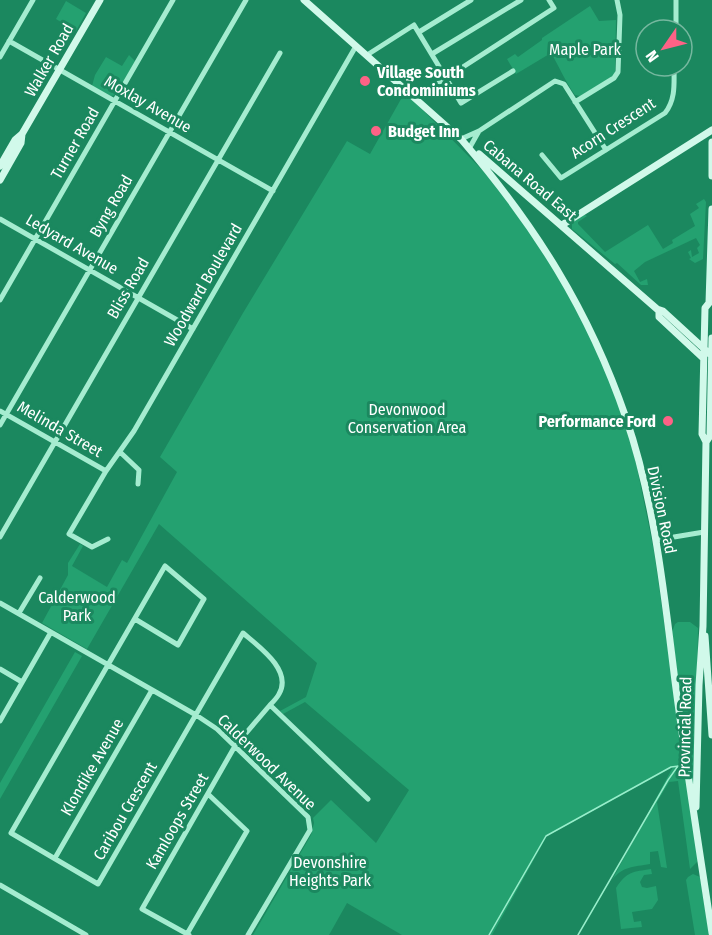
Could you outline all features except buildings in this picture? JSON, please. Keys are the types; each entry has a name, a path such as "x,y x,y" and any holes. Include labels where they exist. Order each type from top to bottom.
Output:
{"main road":[{"name":"Walker Road","path":"0,166 15,140 22,134 100,0"},
{"name":"Cabana Road East","path":"304,0 460,139 659,310 663,311 712,356"},
{"name":"Cabana Road East","path":"309,0 329,18 331,23"},
{"path":"562,225 712,130"},
{"name":"Division Road","path":"460,139 510,198 560,272 593,336 627,420 656,540 712,933"},
{"path":"712,142 712,176"},
{"name":"Walker Road","path":"0,180 5,159"},
{"name":"Provincial Road","path":"696,828 699,685 703,626 705,442 702,434 703,348 705,308 711,305 712,209"},
{"name":"Cabana Road East","path":"659,310 659,317 712,365"},
{"path":"687,333 694,334 705,324"},
{"name":"Provincial Road","path":"705,442 710,436 712,338"},
{"name":"Provincial Road","path":"703,626 712,735"},
{"path":"699,685 704,694 710,698"}],"street":[{"path":"0,57 33,0"},
{"name":"Turner Road","path":"0,300 173,0"},
{"name":"Byng Road","path":"0,425 246,0"},
{"path":"419,32 471,0"},
{"path":"432,54 521,0"},
{"path":"415,98 554,8 549,0"},
{"path":"575,102 614,78 618,72 620,15 617,0"},
{"path":"676,0 676,18"},
{"path":"367,55 414,25 461,104 513,71"},
{"name":"Moxlay Avenue","path":"9,41 273,191"},
{"name":"Woodward Boulevard","path":"108,538 92,547 69,534 106,471 134,431 356,46"},
{"name":"Bliss Road","path":"0,537 280,53"},
{"name":"Acorn Crescent","path":"542,155 561,178 665,113 674,96 675,78"},
{"path":"460,139 479,131 555,81 564,84 606,150"},
{"path":"470,147 479,131"},
{"name":"Ledyard Avenue","path":"0,219 193,329"},
{"name":"Melinda Street","path":"0,411 106,471"},
{"path":"120,452 139,470 138,484"},
{"path":"656,540 704,532"},
{"path":"108,665 165,566 204,599 178,645 135,619"},
{"path":"19,613 40,578"},
{"name":"Calderwood Avenue","path":"0,603 217,729 308,817 310,830 248,935"},
{"path":"0,721 51,632"},
{"name":"Kamloops Street","path":"188,934 142,909 235,746 280,693 282,683 280,673 272,659 243,633 196,715"},
{"name":"Caribou Crescent","path":"108,665 11,833 99,884 196,715"},
{"path":"0,669 22,682"},
{"name":"Klondike Avenue","path":"55,858 152,690"},
{"path":"270,705 368,799"},
{"path":"188,934 247,831 208,794"},
{"path":"0,885 86,935"}],"green space":[{"path":"66,1 86,13 76,31 56,19"},
{"name":"Maple Park","path":"590,6 599,21 616,20 613,76 580,96 575,95 551,53 516,74 507,59 515,54 518,57"},
{"path":"129,55 135,61 116,95 111,96 92,86 95,75 106,57 122,66"},
{"name":"Devonwood Conservation Area","path":"405,92 492,180 540,244 590,335 613,388 627,428 654,551 698,861 690,869 678,781 669,782 657,802 667,868 661,867 658,851 650,852 650,864 624,870 612,880 673,767 547,836 492,935 402,935 347,903 329,935 253,935 311,835 313,818 331,800 376,843 409,790 305,702 283,714 280,711 306,697 317,663 159,524 87,649 42,623 68,575 68,563 80,544 83,546 72,566 107,587 122,560 127,563 177,472 160,457 243,313 347,141 370,154"},
{"path":"704,199 706,202 703,259 695,263 689,259 691,258 688,252 691,250 692,257 699,253 697,248 700,245 696,238 645,262 634,271 640,282 647,279 648,285 641,285 617,263 615,264 572,229 572,221 583,214 587,216 578,224 605,252 648,225 663,249 673,243 672,240 695,226 690,214 699,208 696,204"},
{"path":"678,622 690,622 698,628 695,815 672,632"},
{"path":"75,652 82,656 0,799 0,783"},
{"path":"651,869 652,874 644,875 640,882 642,887 656,886 658,900 652,909 632,912 634,922 641,921 642,927 621,929 616,888 631,873"},
{"path":"693,874 700,877 709,935 695,935 686,880"}],"waterway":[{"path":"578,935 678,766"},
{"path":"489,935 546,836 671,767 679,766"}],"place":[{"name":"Village South Condominiums","path":"365,81"},
{"name":"Budget Inn","path":"376,131"},
{"name":"Performance Ford","path":"668,421"}],"park label":[{"name":"Calderwood Park","path":"77,606"},
{"name":"Devonshire Heights Park","path":"330,871"}]}
